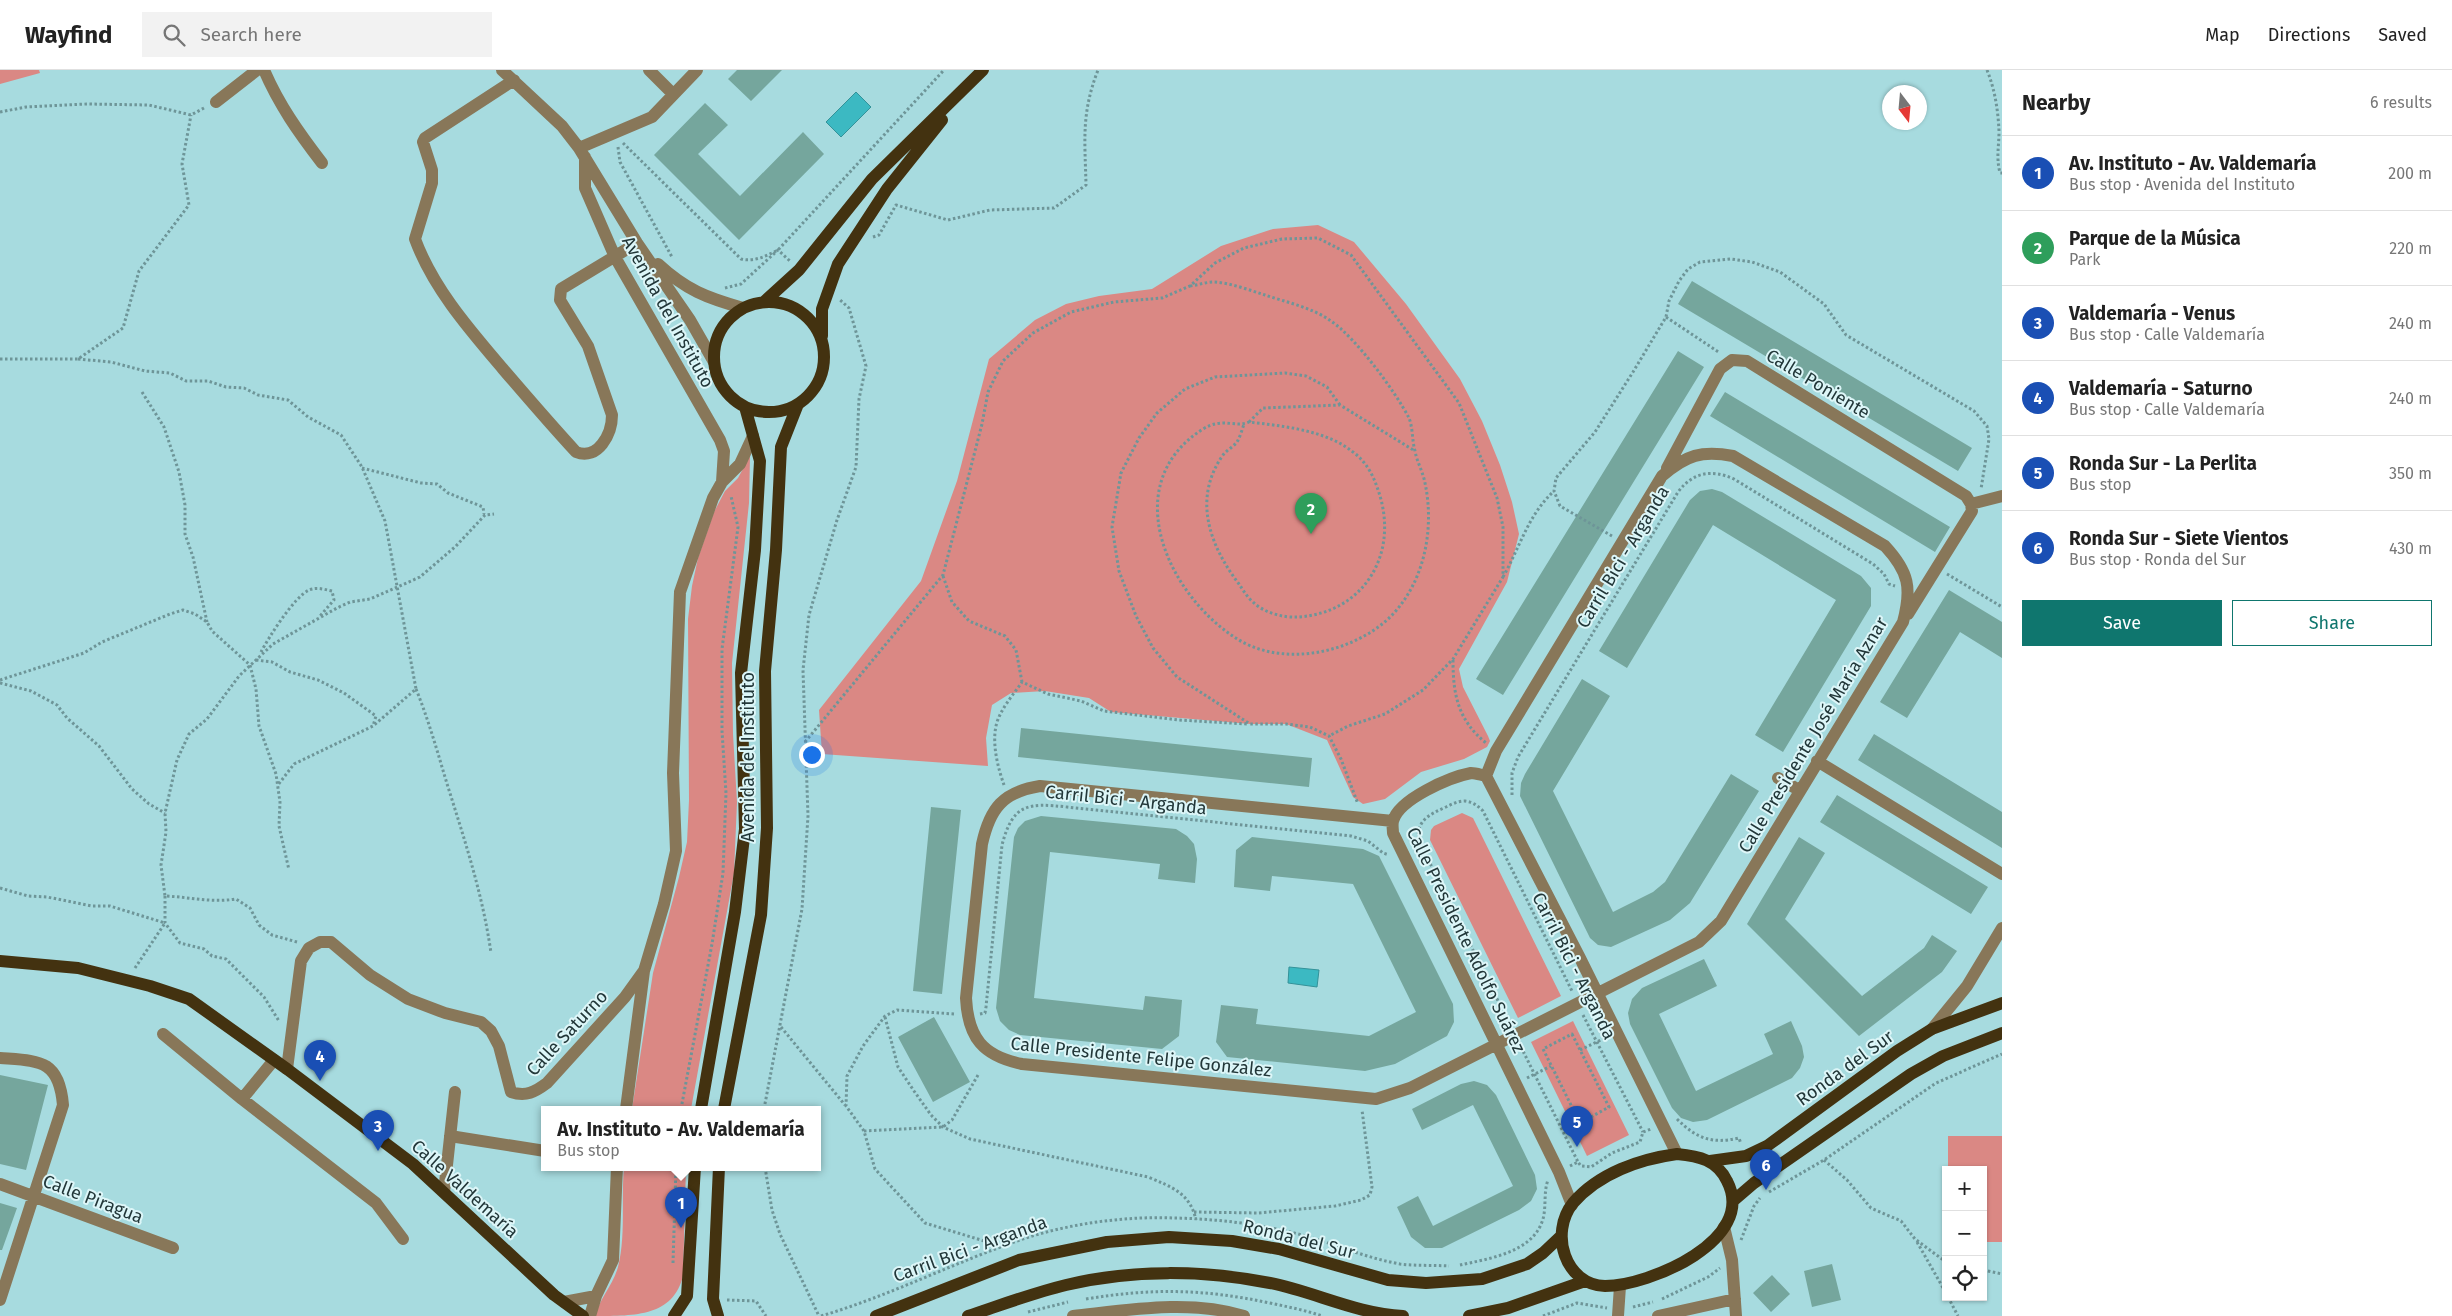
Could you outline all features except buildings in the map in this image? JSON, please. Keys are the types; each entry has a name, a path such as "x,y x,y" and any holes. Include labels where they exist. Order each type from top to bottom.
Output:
{"main road":[{"path":"822,339 814,323 798,309 781,302 766,301 743,308 726,321 716,340 714,362 720,381 730,396 745,407 773,412 798,404 811,394 820,379 825,362 822,339 822,310 827,290 838,264 888,189 979,74"},
{"path":"766,301 799,270 872,180 979,74"},
{"name":"Avenida del Instituto","path":"725,1106 761,915 768,828 765,671 776,550 781,446 798,404"},
{"name":"Avenida del Instituto","path":"701,1106 735,912 745,829 742,673 755,550 760,461 745,407"},
{"name":"Calle Valdemaría","path":"0,961 78,968 150,986 189,999 287,1068 413,1164 559,1298 583,1316"},
{"name":"Ronda del Sur","path":"876,1316 1019,1260 1108,1242 1169,1236 1232,1241 1279,1249 1388,1280 1426,1283 1482,1280 1527,1264 1543,1253 1561,1236 1572,1205 1602,1180 1650,1158 1677,1154 1695,1156 1710,1161 1746,1156 1767,1146 1897,1051 1932,1029 2002,1003"},
{"path":"1733,1201 1754,1183 1911,1074 1943,1056 2002,1033"},
{"path":"1561,1236 1564,1255 1571,1270 1585,1281 1598,1286 1620,1286 1662,1274 1704,1249 1724,1227 1733,1201 1731,1187 1722,1170 1710,1161"},
{"path":"674,1316 687,1296 695,1171"},
{"path":"718,1316 712,1299 719,1171"},
{"path":"968,1316 1067,1284 1112,1277 1168,1272 1271,1283 1360,1309 1403,1316"},
{"path":"1469,1316 1508,1308 1585,1281"},
{"name":"Calle Valdemaría","path":"559,1298 573,1316"}],"street":[{"path":"216,102 257,70"},
{"path":"264,70 276,98 293,125 322,163"},
{"name":"Avenida del Instituto","path":"502,70 562,126 582,152 637,243 690,320 714,362"},
{"path":"649,70 673,94"},
{"path":"582,152 621,136 637,124 652,117 697,70"},
{"path":"514,80 425,138 423,142 432,170 432,183 415,239 446,299 464,323 542,415 576,452 584,455 593,452 602,444 612,424 612,416 588,346 560,300 560,289 637,243"},
{"name":"Avenida del Instituto","path":"582,152 585,188 615,257 720,440 724,451 722,482"},
{"name":"Avenida del Instituto","path":"637,243 674,279 708,299 743,308"},
{"path":"1662,476 1720,369 1732,360"},
{"name":"Calle Poniente","path":"1732,360 1746,361 1966,496 1971,504"},
{"name":"Avenida del Instituto","path":"626,1106 644,971 664,904 676,852 673,773 680,592 713,498 722,482 740,464 753,436"},
{"name":"Calle Presidente José María Aznar","path":"1486,776 1496,751 1662,476 1678,462 1696,455 1716,453 1733,456 1885,546 1900,562 1908,582 1908,604 1903,622 1721,921 1699,942 1598,994"},
{"path":"1903,622 1967,521 1972,511 1971,504 2002,496"},
{"path":"1817,761 2002,874"},
{"name":"Calle Presidente Adolfo Suárez","path":"1486,776 1474,773 1431,788 1409,801 1393,821 1393,833 1559,1172 1572,1205"},
{"path":"1486,776 1501,801 1677,1154"},
{"path":"1778,778 1800,790"},
{"name":"Calle Presidente Felipe González","path":"1393,821 1040,786 1023,789 1007,798 994,809 986,823 982,844 966,998 967,1017 974,1035 986,1049 1000,1060 1022,1064 1360,1099 1376,1099 1392,1095 1598,994"},
{"path":"1932,1029 1967,986 2002,928"},
{"name":"Calle Saturno","path":"309,948 320,942 331,942 370,975 408,999 445,1013 481,1022 492,1031 499,1046 511,1092 520,1095 534,1092 547,1083 625,997 644,971"},
{"path":"287,1068 301,961 309,948"},
{"path":"163,1034 242,1100 376,1203 403,1239"},
{"path":"0,1058 38,1061 46,1065 58,1080 62,1095 61,1117 0,1300"},
{"path":"242,1100 274,1060"},
{"path":"444,1192 455,1092"},
{"path":"450,1136 541,1150"},
{"path":"590,1316 596,1296 613,1260 617,1171"},
{"name":"Calle Piragua","path":"0,1184 173,1248"},
{"path":"1724,1227 1732,1260 1736,1316"},
{"path":"1618,1313 1620,1286"},
{"path":"559,1298 596,1296"},
{"path":"1658,1316 1735,1299"},
{"path":"1073,1316 1164,1308 1204,1309 1244,1316"}],"path":[{"path":"675,262 620,162 617,150 621,136 741,259 763,258 778,250 944,70"},
{"path":"852,243 879,235 896,205 948,220 990,210 1054,208 1086,185 1084,121 1091,89 1098,70"},
{"path":"1987,70 1996,100 1999,130 1996,159 2000,173 2002,173"},
{"path":"0,112 43,106 149,105 191,115 216,102"},
{"path":"78,359 123,328 139,271 189,205 182,164 191,115"},
{"path":"1190,286 1215,263 1244,248 1282,239 1318,238 1350,255 1459,403 1497,498 1502,527 1503,578"},
{"path":"805,743 943,575 982,424 988,392 1003,361 1033,333 1071,312 1114,302 1162,298 1190,286 1213,282 1296,305 1331,321 1361,351 1385,380 1410,420 1415,452 1425,481 1429,508 1427,546 1410,589 1388,619 1357,641 1325,652 1294,654 1265,650 1241,642 1213,622 1177,578 1166,554 1157,524 1160,486 1174,452 1204,428 1224,421 1244,424 1249,422 1263,408 1340,404"},
{"path":"1666,317 1732,360"},
{"path":"0,359 78,359 112,362 145,371 170,373 186,381 208,381 244,388 258,395 288,400 308,417 341,435 362,467 385,521 391,543 396,586 414,670 416,689 430,726 468,851 488,930 491,953"},
{"path":"1250,724 1177,677 1153,648 1136,616 1118,571 1112,527 1121,473 1139,438 1157,413 1185,389 1215,377 1285,374 1306,376 1327,387 1340,404 1415,452"},
{"path":"142,392 164,427 179,472 185,505 185,534 193,557 207,622 212,630 250,665 256,689 259,726 276,774 280,802 279,826 289,870"},
{"path":"1244,424 1236,442 1223,455 1212,476 1207,502 1208,524 1217,552 1253,603 1284,618 1311,616 1334,610 1362,591 1379,563 1386,526 1376,484 1367,466 1353,451 1314,432 1249,422"},
{"path":"362,467 404,480 437,484 448,493 483,507 484,515"},
{"name":"Carril Bici - Arganda","path":"1501,801 1512,795 1512,773 1521,751 1678,492 1691,478 1703,473 1716,472 1734,479 1874,564 1889,584 1897,586 1908,582"},
{"path":"1329,736 1348,726 1385,714 1423,690 1453,659 1503,578 1516,553 1527,524 1541,503 1554,491"},
{"path":"132,971 165,923 165,896 161,865 166,832 165,813 177,760 189,734 207,719 232,685 260,654 273,644 350,602 370,599 420,577 456,546 484,515 494,514"},
{"path":"1937,568 2002,607"},
{"path":"943,575 952,602 969,621 1005,636 1016,650 1022,682 996,726 997,763 1007,798"},
{"path":"260,654 272,630 307,590 318,587 332,590 334,600 317,619"},
{"path":"0,681 84,653 102,642 183,610 195,614 207,622"},
{"path":"1453,659 1453,687 1463,719 1477,736 1496,751"},
{"path":"255,660 272,662 290,672 318,680 344,693 376,716 373,726"},
{"path":"0,681 31,691 57,705 67,718 99,746 132,789 149,804 165,813"},
{"path":"1022,682 1048,694 1081,701 1104,711 1179,720 1286,724 1310,727 1329,736 1341,760 1361,817"},
{"path":"278,785 294,764 373,726 416,689"},
{"path":"1501,801 1483,811 1475,804 1465,801 1457,802 1438,811 1422,822 1418,835 1419,841 1578,1162"},
{"name":"Carril Bici - Arganda","path":"967,1017 985,1013 1002,845 1007,825 1024,808 1043,805 1067,806 1342,835 1368,841 1388,855 1400,850"},
{"name":"Carril Bici - Arganda","path":"766,1171 772,1210 780,1234 820,1316 856,1306 1026,1238 1096,1223 1167,1218 1254,1224 1302,1235 1373,1258 1402,1264 1455,1266 1491,1258 1519,1247 1534,1234 1542,1222 1547,1181 1578,1162 1581,1166 1591,1167 1612,1152 1640,1142 1643,1132 1483,811"},
{"path":"1400,850 1419,841"},
{"path":"0,888 28,896 47,897 92,906 110,906 165,923 180,944 204,949 212,956 226,960 264,997 290,1036"},
{"path":"165,896 195,897 218,902 236,899 250,908 259,925 272,935 288,938 309,948"},
{"path":"846,1106 847,1076 863,1046 885,1016 897,1010 945,1012 967,1017"},
{"path":"885,1016 898,1067 931,1115 943,1127 970,1139 1148,1177 1172,1187 1192,1205 1196,1220"},
{"path":"780,1027 846,1106 864,1131 875,1169 925,1223 1004,1247"},
{"path":"1580,1050 1616,1031"},
{"path":"1572,1034 1580,1050 1610,1108 1580,1123 1543,1049 1572,1034"},
{"path":"1543,1316 1577,1303 1618,1313 1668,1297 1708,1277 1732,1260 1754,1206 1762,1196 1824,1160 1936,1083 2002,1054"},
{"path":"1516,1084 1551,1066"},
{"path":"864,1131 943,1127 952,1120 978,1075"},
{"path":"1194,1212 1286,1212 1335,1206 1362,1200 1370,1195 1372,1181 1360,1099"},
{"path":"1662,1123 1675,1118 1688,1131 1703,1138 1723,1142 1739,1138 1746,1156"},
{"name":"Carril Bici - Arganda","path":"1643,1132 1662,1123"},
{"path":"1824,1160 1847,1180 1871,1208 1901,1221 1916,1239 1942,1287"},
{"path":"1916,1239 1942,1259"},
{"path":"1987,1271 2002,1274"},
{"path":"1950,1301 1958,1316"}],"shaded area":[{"path":"0,70 39,70 40,73 0,84"},
{"path":"1318,225 1354,242 1406,304 1460,379 1482,421 1500,465 1512,502 1519,534 1507,582 1459,669 1463,687 1490,741 1487,747 1464,759 1421,772 1385,799 1363,804 1353,797 1327,740 1286,724 1250,724 1111,712 1089,698 1045,691 1011,693 992,705 986,738 988,766 822,754 819,710 921,581 957,481 989,359 1035,320 1066,304 1099,296 1152,289 1221,246 1273,229"},
{"path":"750,456 749,503 732,663 733,734 737,802 734,873 692,1106 632,1106 653,973 687,842 689,800 688,619 692,586 698,558 714,512 725,491 738,478"},
{"path":"1462,813 1473,818 1561,996 1518,1018 1430,840 1431,830 1434,826"},
{"path":"1573,1021 1629,1135 1587,1156 1531,1042"},
{"path":"1948,1136 2002,1136 2002,1242 1987,1242 1987,1166 1948,1166"},
{"path":"624,1171 686,1171 683,1276 678,1289 671,1299 651,1311 638,1314 595,1316 618,1267 623,1230"}],"water":[{"path":"856,92 871,107 841,137 826,122"},
{"path":"1289,967 1319,970 1317,987 1288,983"}],"place":[{"name":"Parque de la Música","path":"1311,534"},
{"name":"Valdemaría - Saturno","path":"320,1081"},
{"name":"Ronda Sur - La Perlita","path":"1577,1147"},
{"name":"Valdemaría - Venus","path":"378,1151"},
{"name":"Ronda Sur - Siete Vientos","path":"1766,1190"},
{"name":"Av. Instituto - Av. Valdemaría","path":"681,1228"}]}
